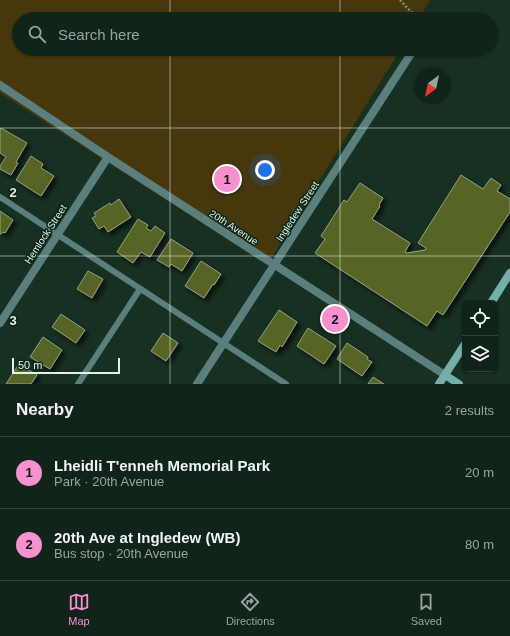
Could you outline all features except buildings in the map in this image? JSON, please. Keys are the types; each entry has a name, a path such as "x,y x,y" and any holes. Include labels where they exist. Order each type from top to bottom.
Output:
{"main road":[{"path":"493,300 510,273"},
{"path":"439,384 462,349"},
{"name":"20th Avenue","path":"445,375 459,384"}],"street":[{"name":"Ingledew Street","path":"197,384 409,56"},
{"name":"20th Avenue","path":"0,85 108,157 445,375"},
{"name":"Hemlock Street","path":"0,323 108,157"}],"lane":[{"path":"0,197 286,384"},
{"path":"78,384 140,289"}],"path":[{"path":"400,0 411,12"}],"shaded area":[{"path":"0,0 430,0 423,12 12,12 12,56 397,56 267,265 0,93"}],"place":[{"name":"Lheidli T'enneh Memorial Park","path":"227,179"},
{"name":"20th Ave at Ingledew (WB)","path":"335,319"}]}
